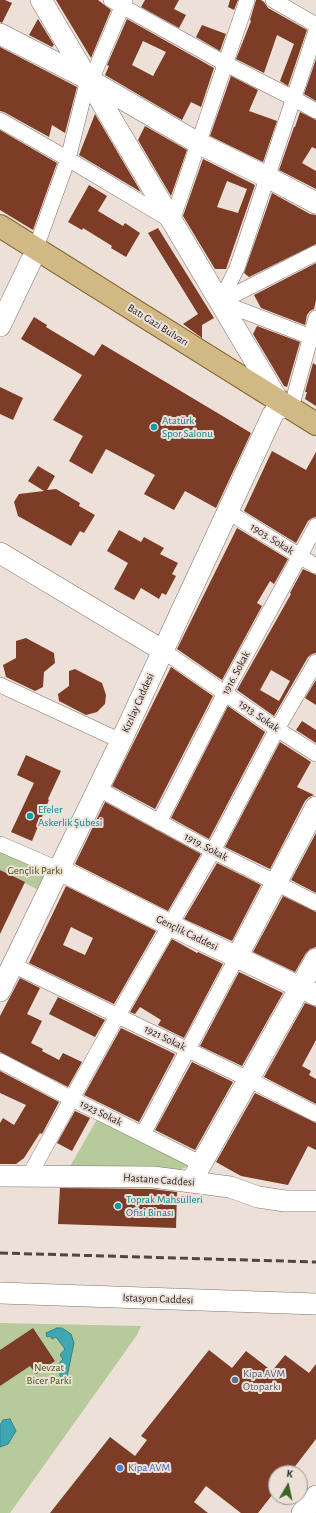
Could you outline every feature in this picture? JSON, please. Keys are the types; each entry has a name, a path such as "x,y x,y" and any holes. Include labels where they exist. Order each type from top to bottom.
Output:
{"main road":[{"name":"Batı Gazi Bulvarı","path":"0,226 34,255 281,408 316,424"},
{"name":"Batı Gazi Bulvarı","path":"0,242 34,255"},
{"name":"Batı Gazi Bulvarı","path":"281,408 316,438"}],"street":[{"path":"41,0 281,408"},
{"path":"172,221 247,0"},
{"path":"273,0 316,25"},
{"path":"0,326 34,255 68,159 88,79 95,71 119,2 226,64 316,111"},
{"path":"220,302 237,268 316,31"},
{"path":"0,34 88,79 198,143 316,203"},
{"path":"0,120 172,221"},
{"path":"220,302 316,253"},
{"path":"220,302 313,338"},
{"path":"281,408 313,338 316,318"},
{"name":"Kızılay Caddesi","path":"0,991 121,741 227,511 281,408"},
{"name":"1903. Sokak","path":"227,511 316,566"},
{"name":"1916. Sokak","path":"159,822 225,693 316,526"},
{"path":"0,553 162,650"},
{"name":"1913. Sokak","path":"162,650 316,754"},
{"path":"29,1176 118,1015 213,850 277,729 316,662"},
{"path":"0,685 121,741"},
{"name":"1919. Sokak","path":"97,788 159,822 316,903"},
{"path":"143,1134 316,807"},
{"path":"0,844 58,869"},
{"name":"Gençlik Caddesi","path":"58,869 170,925 308,991"},
{"path":"191,1182 248,1079 308,991 316,959"},
{"name":"1921 Sokak","path":"13,965 118,1015 316,1114"},
{"name":"1923 Sokak","path":"0,1061 202,1164"},
{"name":"Hastane Caddesi","path":"0,1176 153,1178 230,1187 258,1197 285,1201 316,1201"},
{"name":"Istasyon Caddesi","path":"0,1293 316,1304"},
{"path":"0,1306 316,1315"},
{"path":"302,1513 316,1496"},
{"path":"313,1513 316,1509"}],"green space":[{"name":"Gençlik Parkı","path":"0,836 58,864 44,893 0,870"},
{"path":"99,1116 193,1164 177,1171 69,1168"},
{"name":"Nevzat Bicer Parki","path":"0,1323 141,1326 137,1335 10,1513 0,1513"}],"water":[{"path":"57,1328 62,1328 71,1334 74,1343 67,1377 63,1379 60,1376 60,1362 63,1359 60,1355 65,1349 56,1337 52,1339 50,1336 47,1337 46,1333"},
{"path":"10,1419 16,1431 8,1444 0,1447 0,1425 3,1420"}],"building":[{"path":"0,0 5,0 12,3 2,23 0,22"},
{"path":"56,0 98,0 111,10 91,58"},
{"path":"145,0 179,0 174,9 186,15 179,28 141,7"},
{"path":"230,0 238,0 234,10 228,7"},
{"path":"256,0 261,0 268,8 307,30 288,86 280,81 294,44 277,35 264,73 236,59 251,21 250,20"},
{"path":"38,19 54,45 52,47 29,35"},
{"path":"127,19 214,68 201,107 191,102 182,120 105,75 109,66 107,65","holes":["143,41 166,52 153,76 132,65"]},
{"path":"202,25 226,34 220,51 196,37"},
{"path":"0,47 77,87 65,133 52,125 49,137 0,111"},
{"path":"316,59 316,101 304,94"},
{"path":"231,76 258,90 249,111 277,121 263,162 210,136"},
{"path":"300,112 316,120 316,149 312,147 302,163 316,171 316,189 279,170"},
{"path":"95,114 141,192 79,155"},
{"path":"145,126 187,150 171,196 138,140"},
{"path":"0,130 57,163 33,230 0,210"},
{"path":"203,159 255,185 226,269 215,269 183,216","holes":["227,181 247,189 238,213 217,207"]},
{"path":"89,185 107,196 98,211 123,226 125,223 140,233 126,257 111,248 112,246 83,228 82,230 68,222"},
{"path":"272,193 310,214 316,215 316,244 249,277 244,273"},
{"path":"158,228 214,318 202,325 202,338 183,324 198,314 148,233"},
{"path":"316,263 316,300 314,309 307,315 305,325 261,308 254,295"},
{"name":"Atatürk Spor Salonu","path":"34,317 47,325 46,327 94,356 102,344 251,433 216,508 185,491 174,510 144,494 155,475 106,449 92,474 69,461 83,436 53,420 82,375 21,339"},
{"path":"257,326 300,342 287,387 284,386 253,334"},
{"path":"313,363 316,365 316,406 305,399 307,392 305,392"},
{"path":"0,387 23,398 13,420 0,414"},
{"path":"272,451 306,470 316,452 316,517 308,521 296,543 244,511"},
{"path":"38,466 55,476 47,490 56,489 80,503 79,506 95,515 84,533 80,531 71,546 18,516 14,502 19,494 44,491 28,481"},
{"path":"237,528 288,559 274,584 270,581 257,603 262,606 222,680 177,649"},
{"path":"119,530 141,542 144,537 164,548 160,554 178,563 172,574 176,576 166,595 162,593 159,599 141,588 134,600 114,589 128,563 107,551"},
{"path":"303,569 316,575 316,653 308,657 274,716 237,690 291,594 290,593","holes":["271,670 290,681 279,701 260,690"]},
{"path":"26,638 54,653 55,663 44,672 43,687 35,691 6,677 3,665 16,658 16,641"},
{"path":"171,667 213,696 155,809 112,786"},
{"path":"75,669 102,683 106,695 105,704 97,712 86,715 59,701 58,694 69,686 69,671"},
{"path":"316,680 316,705 305,698"},
{"path":"228,706 265,732 209,839 171,818"},
{"path":"302,721 316,730 316,743 296,730"},
{"path":"280,742 311,762 297,787 314,795 305,801 270,869 225,847"},
{"path":"26,755 61,771 48,799 49,800 32,841 11,832 34,783 17,775"},
{"path":"105,802 201,854 168,911 75,864"},
{"path":"316,833 316,893 291,880"},
{"path":"217,863 261,885 232,941 184,919"},
{"path":"0,870 25,882 0,934"},
{"path":"66,886 156,931 114,1004 29,963","holes":["71,927 93,938 85,955 63,945"]},
{"path":"283,896 316,912 316,947 310,949 306,953 295,972 253,952"},
{"path":"172,939 197,953 198,952 223,964 184,1038 158,1025 161,1020 140,1007 135,1014 130,1012"},
{"path":"239,972 283,993 242,1066 200,1046"},
{"path":"20,978 40,988 27,1014 42,1021 31,1043 59,1060 63,1053 82,1062 68,1087 0,1052 0,1016"},
{"path":"58,997 105,1020 95,1037 49,1014"},
{"path":"305,1003 316,1007 316,1040 302,1066 311,1071 309,1075 316,1079 316,1104 264,1077"},
{"path":"121,1028 175,1054 139,1122 84,1095"},
{"path":"192,1062 233,1082 195,1150 155,1130"},
{"path":"0,1071 59,1102 42,1134 40,1133 24,1158 16,1164 0,1164 0,1123 3,1118 14,1125 26,1105 0,1093"},
{"path":"255,1093 316,1123 316,1150 308,1146 288,1185 241,1176 216,1162"},
{"path":"75,1111 90,1118 72,1151 57,1143"},
{"name":"Toprak Mahsülleri Ofisi Binası","path":"60,1188 152,1189 177,1192 176,1228 58,1224"},
{"path":"33,1328 55,1361 36,1374 30,1366 0,1386 0,1350"},
{"name":"Kipa AVM Otoparkı","path":"209,1350 232,1368 246,1351 272,1371 285,1355 309,1373 316,1364 316,1439 296,1465 268,1465 268,1500 258,1513 241,1513 206,1486 194,1502 208,1513 50,1513 110,1437 135,1456 147,1440 141,1436"}],"railway":[{"path":"0,1253 316,1262"}],"place":[{"name":"Atatürk Spor Salonu","path":"154,427"},
{"name":"Efeler Askerlik Şubesi","path":"30,816"},
{"name":"Toprak Mahsülleri Ofisi Binası","path":"118,1206"},
{"name":"Kipa AVM Otoparkı","path":"235,1380"},
{"name":"Kipa AVM","path":"120,1468"}]}
